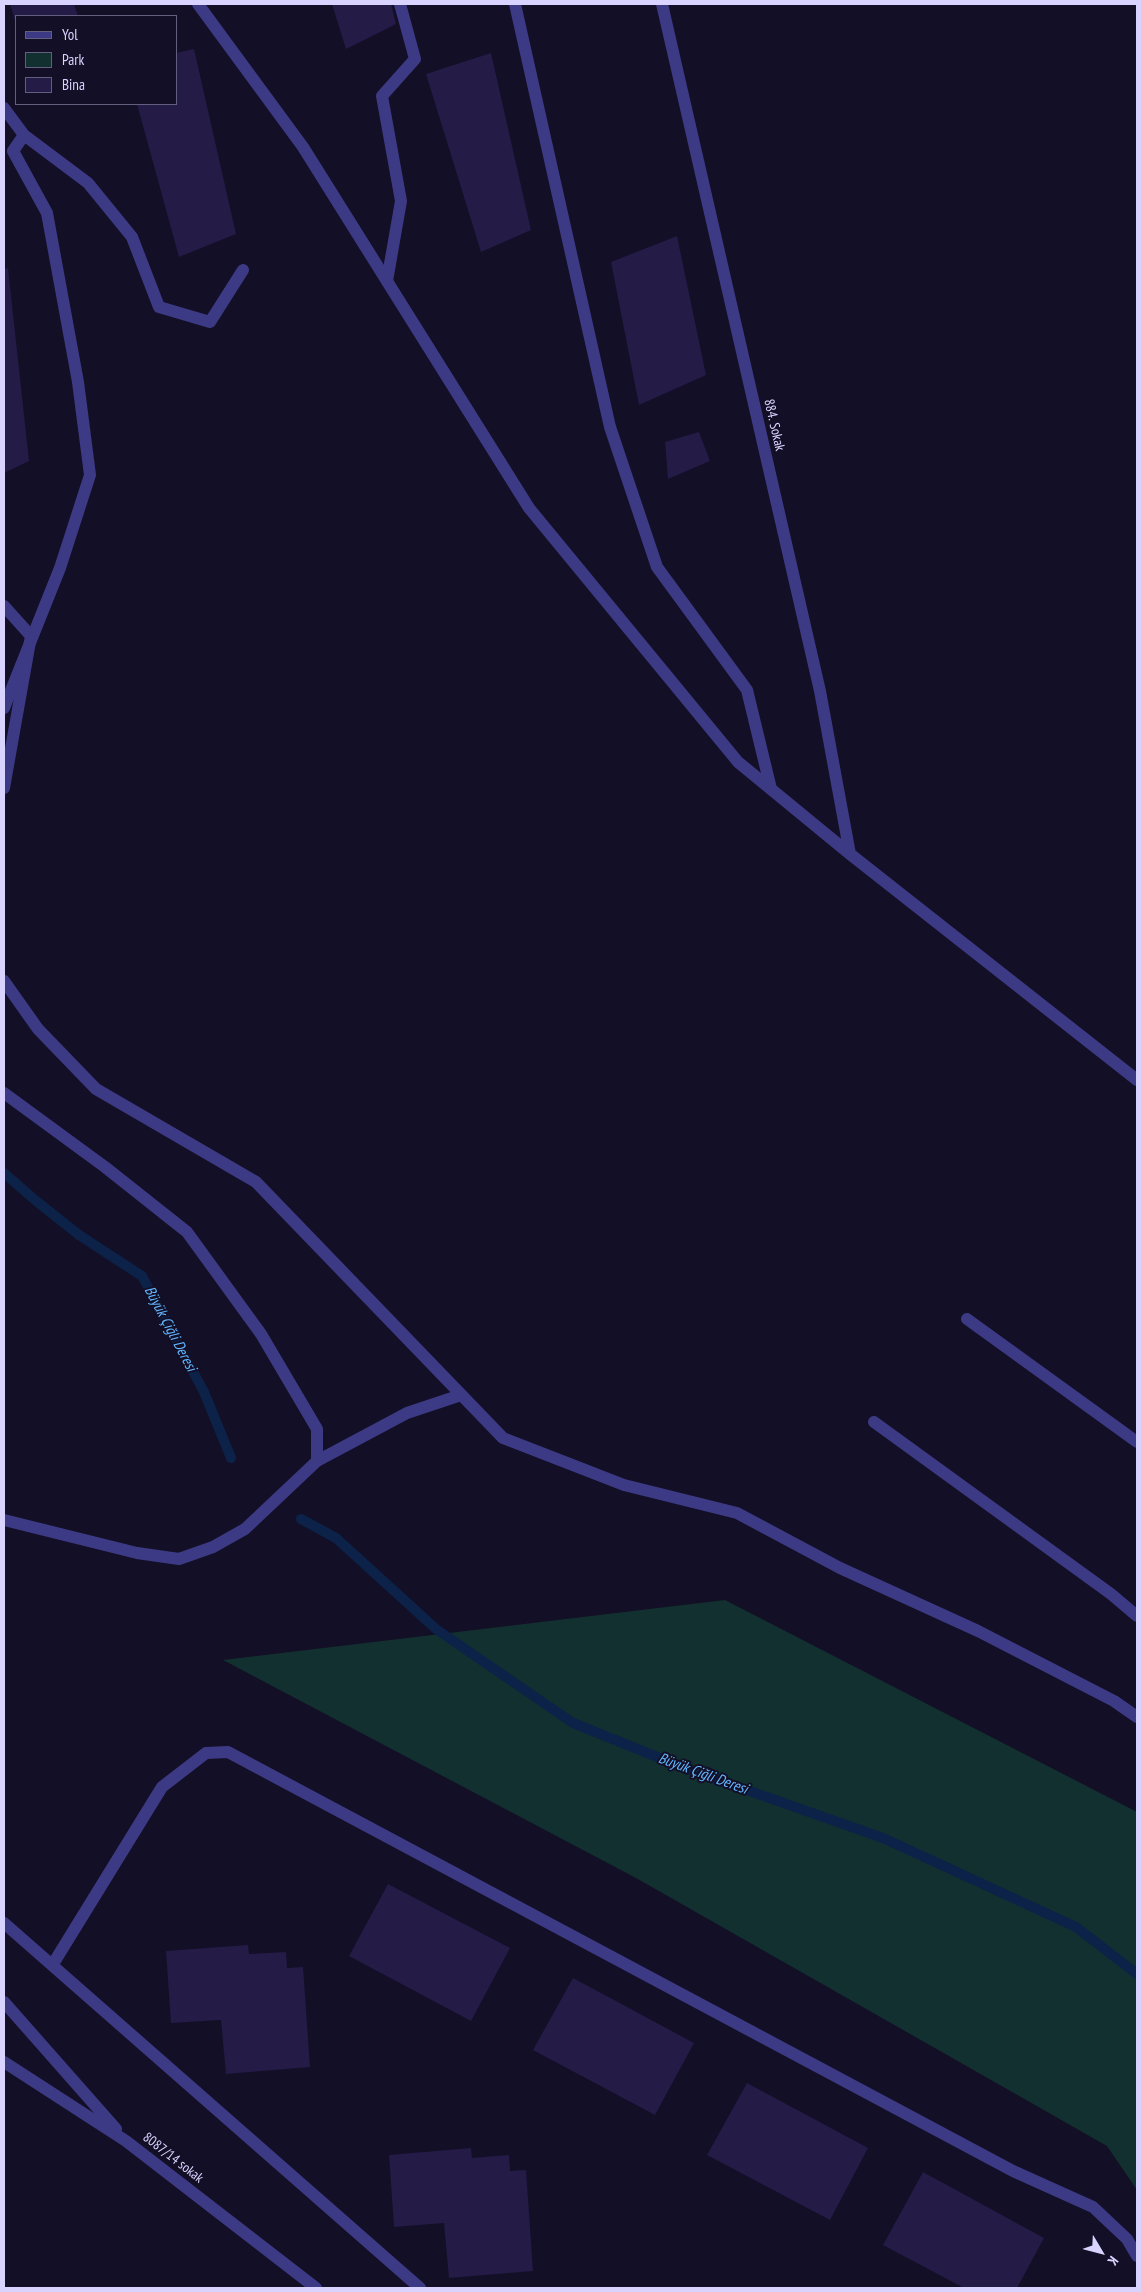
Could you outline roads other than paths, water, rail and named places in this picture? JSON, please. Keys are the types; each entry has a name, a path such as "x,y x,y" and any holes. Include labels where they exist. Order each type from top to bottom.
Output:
{"street":[{"path":"198,4 303,147 529,508 738,762 850,854 1137,1080"},
{"path":"387,281 401,201 382,96 415,59 400,4"},
{"path":"515,4 568,249 610,427 657,567 747,690 772,789"},
{"name":"884. Sokak","path":"662,4 820,691 850,854"},
{"path":"4,108 24,135 88,183 132,237 159,307 210,322 243,270"},
{"path":"4,708 31,636 60,568 90,475 78,382 47,213 13,151 24,135"},
{"path":"4,606 31,636"},
{"path":"4,788 31,636"},
{"path":"4,980 38,1029 96,1089 256,1182 503,1438 624,1485 737,1513 840,1568 978,1631 1114,1701 1137,1717"},
{"path":"4,1093 105,1167 187,1232 261,1334 317,1429 317,1461"},
{"path":"967,1319 1137,1442"},
{"path":"4,1520 137,1554 179,1559 213,1546 245,1529 317,1461 407,1412 461,1395"},
{"path":"874,1422 1111,1594 1137,1616"},
{"path":"52,1964 162,1787 206,1753 228,1752 1013,2171 1093,2207 1127,2239 1137,2256"},
{"path":"4,1923 420,2288"},
{"path":"4,2002 126,2141"},
{"name":"8087/14 sokak","path":"4,2062 126,2141 316,2288"}],"waterway":[{"name":"Büyük Çiğli Deresi","path":"4,1173 79,1235 142,1276 204,1392 231,1458"},
{"name":"Büyük Çiğli Deresi","path":"301,1519 336,1538 436,1629 573,1723 687,1769 883,1838 1076,1927 1137,1974"}]}
